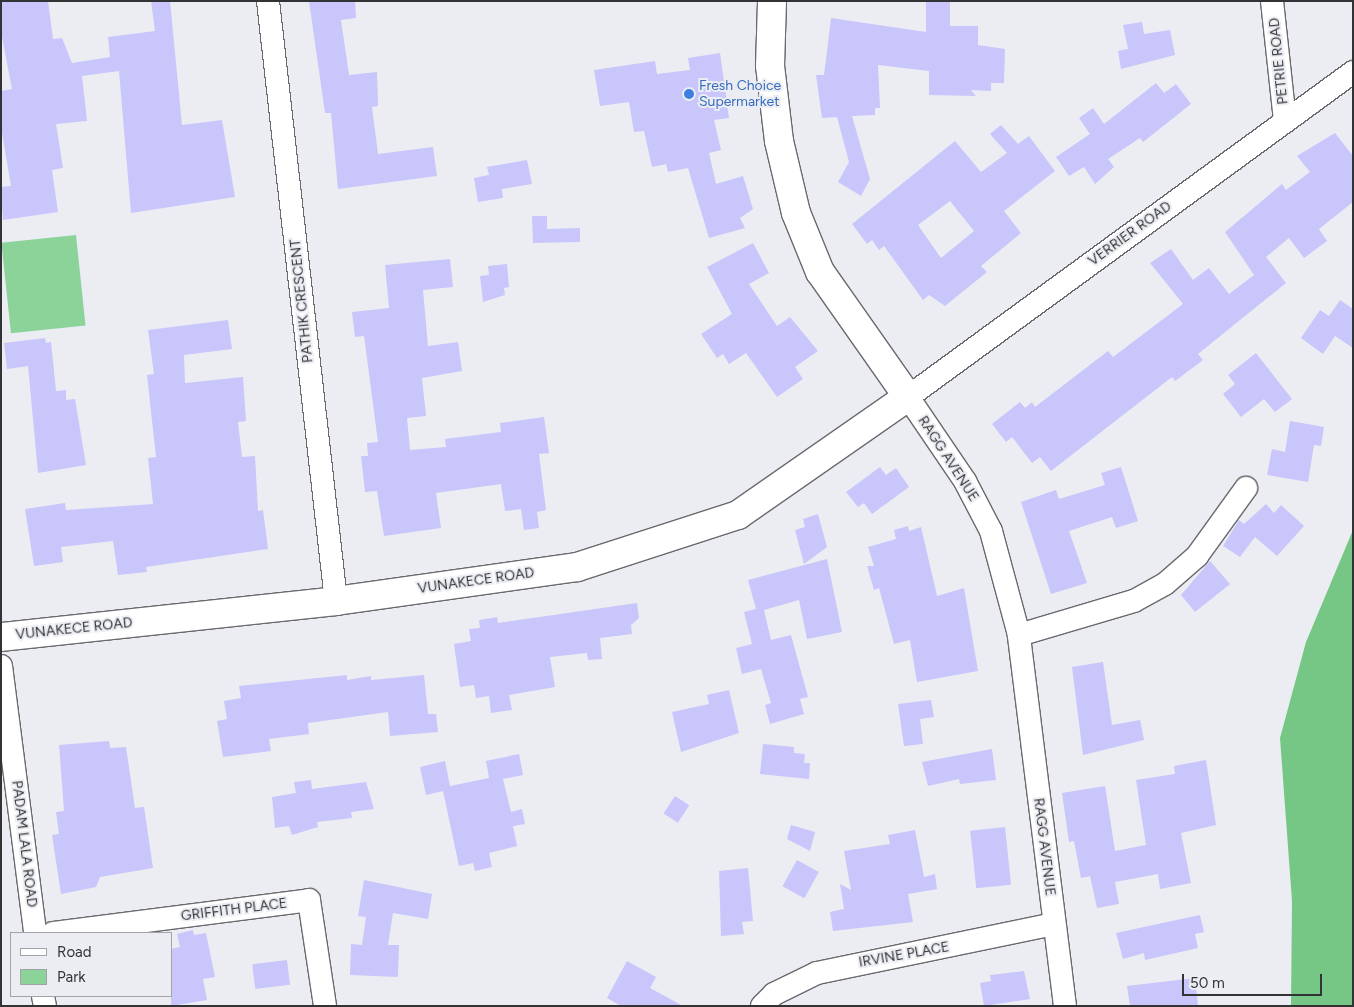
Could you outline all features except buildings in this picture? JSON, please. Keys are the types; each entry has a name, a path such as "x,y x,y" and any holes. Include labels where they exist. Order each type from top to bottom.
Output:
{"main road":[{"name":"RAGG AVENUE","path":"772,1 770,66 780,141 796,213 820,272 908,397"},
{"name":"VUNAKECE ROAD","path":"1,637 336,600 577,567 691,533 738,515 908,397"}],"street":[{"name":"PATHIK CRESCENT","path":"268,1 336,600"},
{"name":"PETRIE ROAD","path":"1272,1 1285,122"},
{"name":"VERRIER ROAD","path":"908,397 1353,72"},
{"name":"RAGG AVENUE","path":"908,397 966,481 991,531 1019,635 1064,1006"},
{"path":"1019,635 1134,601 1165,584 1197,556 1246,488"},
{"name":"PADAM LALA ROAD","path":"1,666 35,932"},
{"name":"GRIFFITH PLACE","path":"61,932 309,900 325,1006"},
{"name":"IRVINE PLACE","path":"762,1006 774,994 817,973 1054,924"}],"green space":[{"path":"76,235 86,326 11,333 1,243"},
{"path":"1353,530 1353,1006 1291,1006 1292,901 1280,738 1306,642"}],"place":[{"name":"Fresh Choice Supermarket","path":"689,94"}]}
